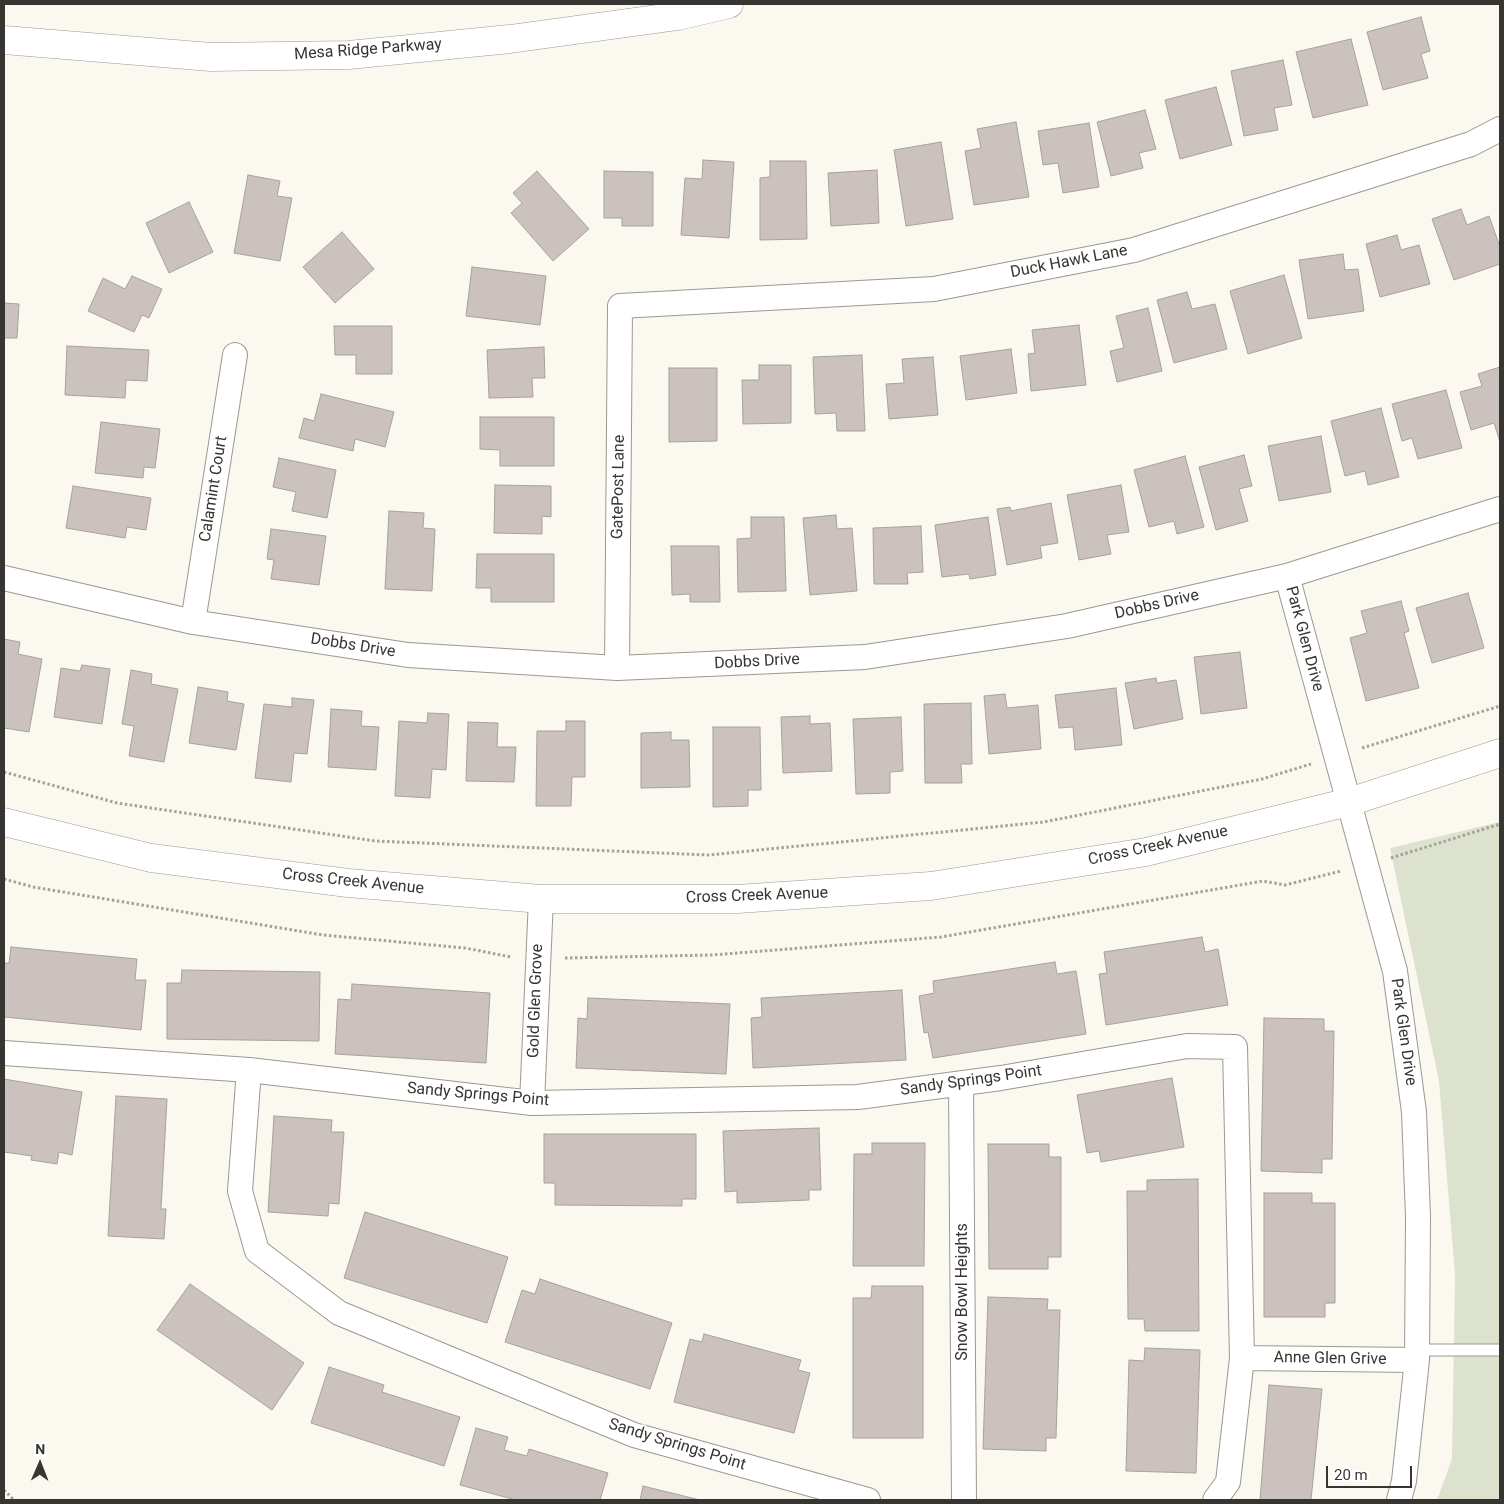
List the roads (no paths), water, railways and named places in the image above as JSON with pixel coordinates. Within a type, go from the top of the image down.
[{"type":"main road","name":"Mesa Ridge Parkway","points":[[4,40],[211,57],[349,55],[510,39],[678,16],[729,4]]},
{"type":"main road","name":"Cross Creek Avenue","points":[[4,822],[151,858],[348,883],[541,899],[737,899],[931,886],[1146,852],[1349,802],[1500,753]]},
{"type":"street","name":"Duck Hawk Lane","points":[[620,306],[934,289],[1134,250],[1471,144],[1500,129]]},
{"type":"street","name":"GatePost Lane","points":[[617,668],[620,306]]},
{"type":"street","name":"Calamint Court","points":[[193,622],[235,355]]},
{"type":"street","name":"Dobbs Drive","points":[[4,578],[193,622],[408,655],[617,668],[865,656],[1067,626],[1287,576],[1500,509]]},
{"type":"street","name":"Park Glen Drive","points":[[1287,576],[1395,971],[1414,1112],[1418,1217],[1418,1355],[1404,1481],[1399,1500]]},
{"type":"street","name":"Gold Glen Grove","points":[[532,1103],[541,899]]},
{"type":"street","name":"Sandy Springs Point","points":[[4,1053],[249,1070],[532,1103],[858,1097],[961,1084],[1187,1046],[1235,1047],[1242,1358],[1228,1482],[1215,1500]]},
{"type":"street","name":"Sandy Springs Point","points":[[249,1070],[240,1191],[257,1251],[340,1313],[634,1435],[868,1500]]},
{"type":"street","name":"Snow Bowl Heights","points":[[961,1084],[964,1500]]},
{"type":"street","name":"Anne Glen Grive","points":[[1242,1358],[1418,1355]]},
{"type":"lane","points":[[1418,1355],[1500,1350]]}]
